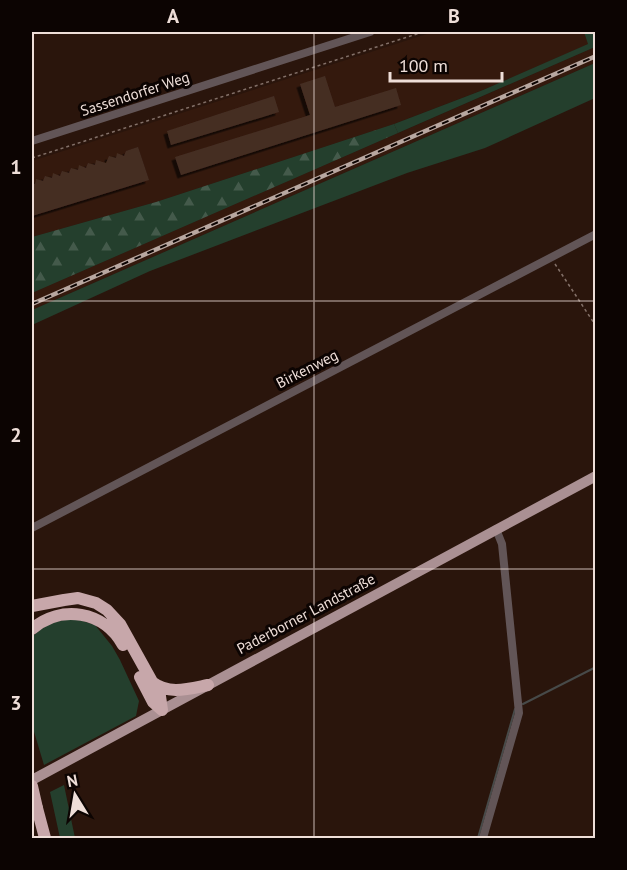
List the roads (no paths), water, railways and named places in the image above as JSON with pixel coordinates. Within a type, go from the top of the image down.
[{"type":"highway","points":[[32,606],[78,598],[96,603],[112,614],[120,624],[160,696],[162,710]]},
{"type":"highway","points":[[32,629],[48,619],[64,614],[85,615],[103,623],[119,638],[151,699],[162,710]]},
{"type":"highway","points":[[151,681],[159,687],[173,690],[186,690],[208,685]]},
{"type":"highway","points":[[32,786],[45,838]]},
{"type":"highway","points":[[37,838],[39,814]]},
{"type":"main road","name":"Paderborner Landstraße","points":[[32,780],[596,476]]},
{"type":"street","name":"Sassendorfer Weg","points":[[32,141],[370,32]]},
{"type":"street","name":"Birkenweg","points":[[32,528],[596,234]]},
{"type":"street","points":[[483,838],[519,713],[502,544],[496,529]]},
{"type":"waterway","points":[[523,704],[596,667]]},
{"type":"waterway","points":[[478,838],[515,709]]},
{"type":"railway","points":[[32,304],[596,56]]}]
